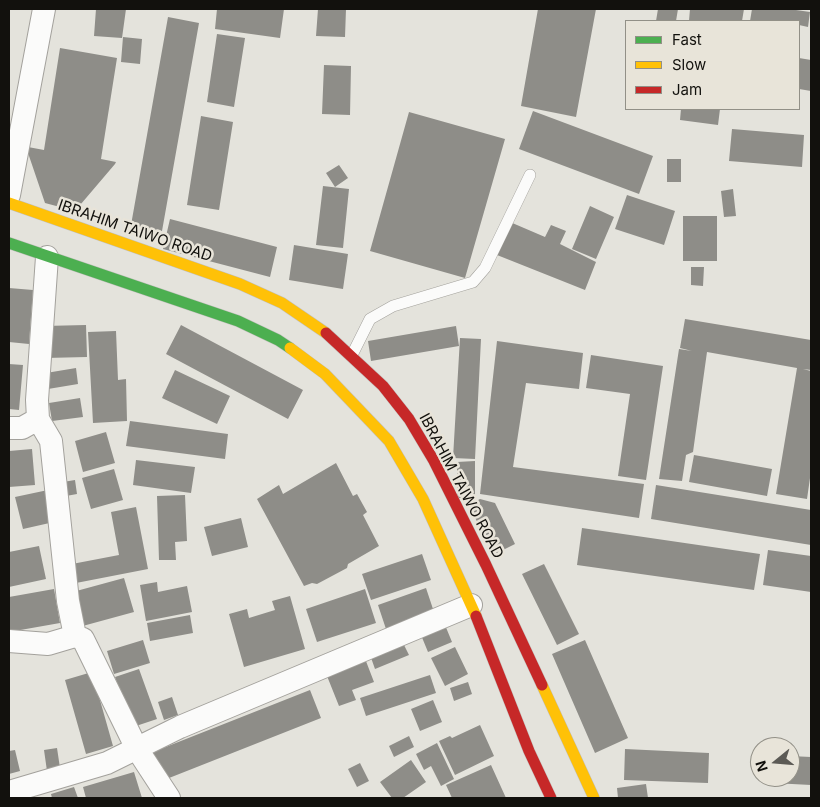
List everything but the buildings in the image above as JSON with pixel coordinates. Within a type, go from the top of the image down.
[{"type":"main road","name":"IBRAHIM TAIWO ROAD","points":[[9,203],[240,284],[282,303],[319,328],[352,355],[383,386],[409,419],[434,461],[486,565],[594,798]]},
{"type":"main road","points":[[9,243],[238,320],[278,340],[324,374],[360,408],[389,441],[423,499],[471,604],[529,751],[551,798]]},
{"type":"street","points":[[9,195],[44,9]]},
{"type":"street","points":[[47,256],[36,400],[38,419],[51,441],[68,601],[75,636]]},
{"type":"street","points":[[9,428],[22,428],[38,419]]},
{"type":"street","points":[[9,792],[107,763],[180,727],[471,604]]},
{"type":"street","points":[[9,641],[48,644],[75,636],[83,639],[137,749],[169,798]]},
{"type":"lane","points":[[352,355],[370,319],[393,306],[473,282],[485,268],[530,175]]},
{"type":"traffic: fast","points":[[9,243],[238,321],[278,340],[290,348]]},
{"type":"traffic: slow","points":[[9,203],[240,284],[282,303],[326,333]]},
{"type":"traffic: slow","points":[[290,348],[325,374],[389,441],[423,499],[476,616]]},
{"type":"traffic: slow","points":[[542,685],[594,798]]},
{"type":"traffic: jam","points":[[326,333],[383,386],[409,419],[434,461],[486,565],[542,685]]},
{"type":"traffic: jam","points":[[476,616],[529,751],[551,798]]}]
